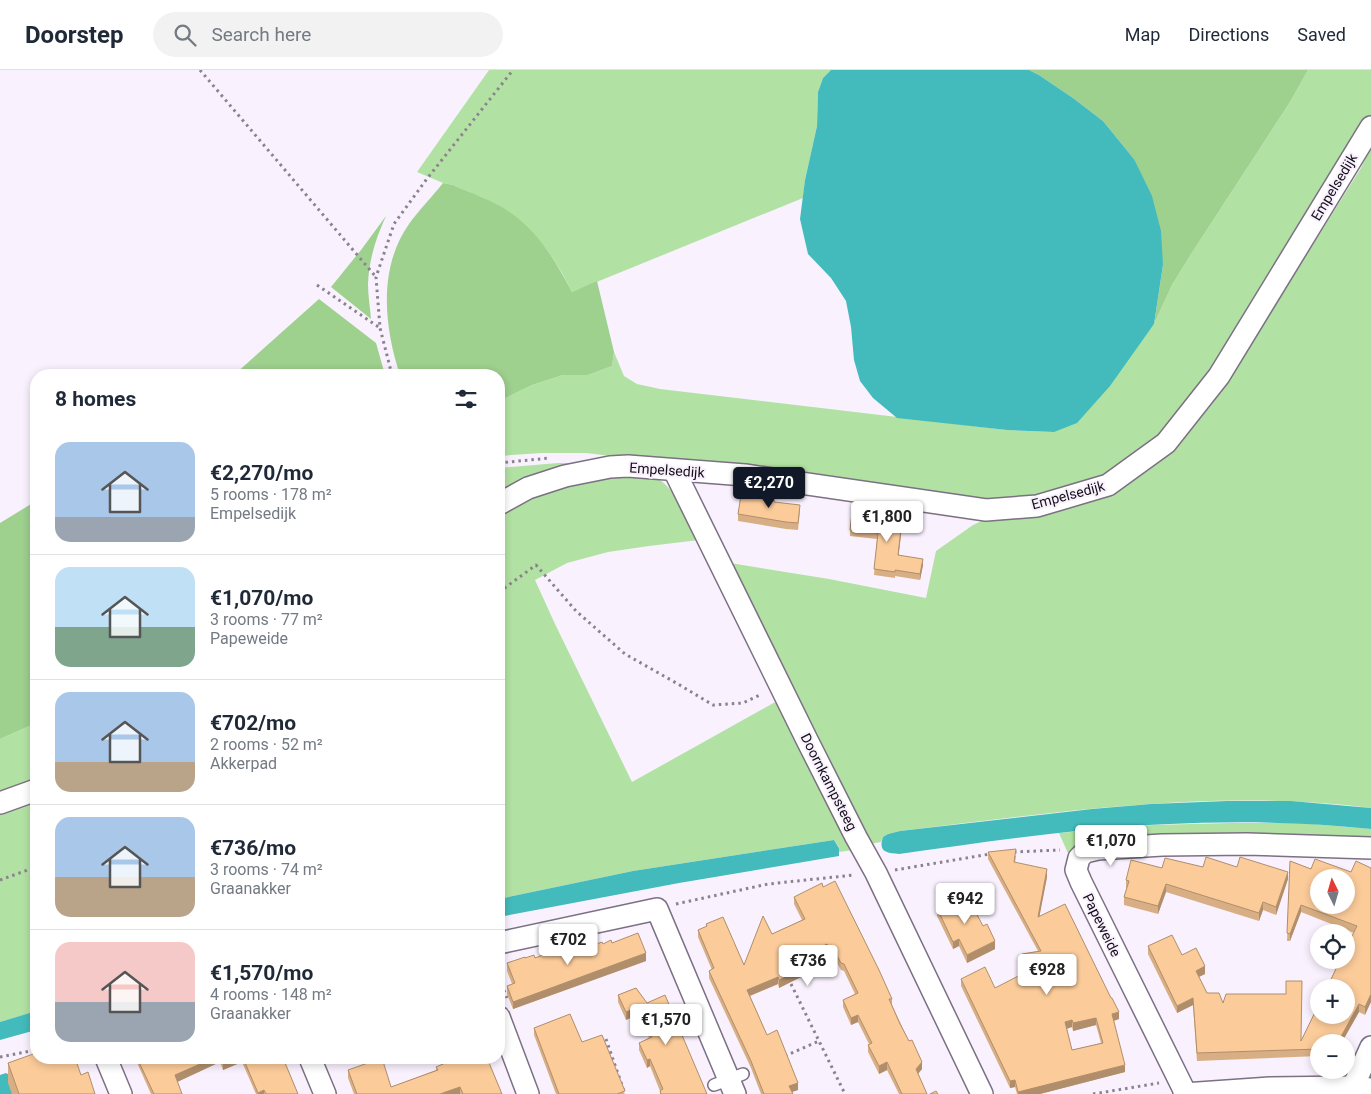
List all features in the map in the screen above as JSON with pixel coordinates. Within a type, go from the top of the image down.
[{"type":"street","name":"Empelsedijk","points":[[505,501],[528,488],[565,476],[610,467],[628,466],[745,475],[986,510],[1037,506],[1108,485],[1166,443],[1219,376],[1371,127]]},
{"type":"street","name":"Doornkampsteeg","points":[[674,470],[780,686],[876,873],[982,1094]]},
{"type":"street","points":[[0,803],[30,792]]},
{"type":"street","name":"Papeweide","points":[[1185,1094],[1081,882],[1076,870],[1079,858],[1085,852],[1162,845],[1247,844],[1371,848]]},
{"type":"street","points":[[505,942],[657,909],[730,1083]]},
{"type":"street","points":[[505,1033],[528,1094]]},
{"type":"street","points":[[1185,1094],[1270,1088],[1362,1088],[1371,1047]]},
{"type":"street","points":[[108,1064],[121,1094]]},
{"type":"street","points":[[312,1064],[325,1094]]},
{"type":"path","points":[[200,70],[376,277]]},
{"type":"path","points":[[390,369],[380,328],[376,277],[394,224],[426,180],[513,70]]},
{"type":"path","points":[[317,285],[380,328]]},
{"type":"path","points":[[505,588],[536,565],[576,611],[624,654],[713,706],[743,703],[780,686]]},
{"type":"path","points":[[1010,852],[1098,850]]},
{"type":"path","points":[[876,873],[991,854]]},
{"type":"path","points":[[0,880],[30,869]]},
{"type":"path","points":[[657,909],[768,884],[846,876]]},
{"type":"path","points":[[791,984],[845,1094]]},
{"type":"path","points":[[606,1039],[626,1094]]},
{"type":"path","points":[[777,1060],[819,1041]]},
{"type":"path","points":[[0,1057],[30,1051]]},
{"type":"green space","points":[[489,70],[831,70],[823,78],[818,92],[817,126],[803,198],[572,292],[545,248],[519,220],[488,200],[417,172]]},
{"type":"green space","points":[[1029,70],[1308,70],[1290,102],[1172,285],[1154,324],[1163,265],[1134,159],[1103,121],[1073,98]]},
{"type":"green space","points":[[1308,70],[1371,70],[1371,116],[1210,373],[1158,437],[1105,476],[1046,497],[991,501],[586,453],[505,456],[505,398],[532,385],[563,375],[588,375],[612,366],[614,352],[624,376],[637,384],[660,389],[1007,430],[1054,432],[1154,324],[1172,285],[1290,102]]},
{"type":"green space","points":[[1371,146],[1371,808],[1253,801],[1135,805],[900,831],[888,834],[883,837],[881,842],[864,845],[724,562],[829,579],[926,598],[936,551],[973,525],[997,514],[1059,508],[1190,429],[1209,408],[1227,381],[1361,168]]},
{"type":"green space","points":[[443,183],[453,185],[488,200],[519,219],[545,247],[572,292],[597,281],[614,352],[612,366],[588,375],[563,375],[532,385],[505,398],[505,369],[398,369],[390,337],[387,298],[388,278],[392,259],[399,241],[417,214]]},
{"type":"green space","points":[[386,216],[371,257],[368,288],[371,319],[331,287]]},
{"type":"green space","points":[[319,299],[376,343],[383,369],[241,369]]},
{"type":"green space","points":[[558,463],[585,463],[505,494],[505,467]]},
{"type":"green space","points":[[641,473],[663,482],[676,497],[699,540],[608,552],[567,563],[535,580],[632,782],[777,701],[853,850],[839,852],[839,847],[834,840],[633,871],[505,898],[505,514],[528,500],[557,488]]},
{"type":"green space","points":[[30,505],[30,726],[0,739],[0,523]]},
{"type":"green space","points":[[30,726],[30,787],[0,797],[0,739]]},
{"type":"green space","points":[[30,802],[30,1013],[0,1022],[0,812]]},
{"type":"green space","points":[[1301,823],[1371,829],[1371,843],[1071,860],[1059,833],[1153,825]]},
{"type":"water","points":[[831,70],[1029,70],[1073,98],[1103,121],[1134,159],[1152,196],[1161,231],[1163,265],[1154,324],[1110,386],[1077,423],[1054,432],[1007,430],[897,418],[873,398],[860,381],[854,360],[846,301],[831,278],[808,254],[800,219],[805,180],[817,126],[818,92],[823,78]]},
{"type":"water","points":[[1291,801],[1371,808],[1371,829],[1300,824],[1193,823],[1063,832],[899,854],[882,849],[883,837],[900,831],[1092,809],[1151,804]]},
{"type":"water","points":[[834,840],[839,848],[839,856],[679,883],[505,916],[505,898],[633,871]]},
{"type":"water","points":[[30,1013],[30,1032],[0,1040],[0,1022]]},
{"type":"water","points":[[6,1073],[16,1079],[21,1094],[0,1094],[0,1075]]},
{"type":"building","points":[[741,495],[800,505],[798,523],[738,514]]},
{"type":"building","points":[[852,513],[902,520],[898,555],[923,559],[920,574],[874,569],[878,533],[850,530]]},
{"type":"building","points":[[1016,849],[1014,862],[1047,869],[1038,917],[1065,904],[1119,1012],[1112,1014],[1125,1065],[1018,1092],[1015,1080],[1010,1081],[961,979],[985,967],[995,988],[1030,970],[1022,954],[1041,951],[988,852]],"holes":[[[1096,1018],[1103,1043],[1072,1050],[1065,1022],[1072,1020],[1073,1023]]]},
{"type":"building","points":[[1206,857],[1237,867],[1240,857],[1288,872],[1276,907],[1263,902],[1259,913],[1166,884],[1158,906],[1124,897],[1129,881],[1126,880],[1131,860],[1162,868],[1165,858],[1203,867]]},
{"type":"building","points":[[1315,859],[1343,869],[1311,869]]},
{"type":"building","points":[[1290,861],[1311,869],[1310,908],[1301,905],[1290,934],[1287,933]]},
{"type":"building","points":[[1356,861],[1371,868],[1371,994],[1365,1007],[1359,1004],[1355,1011],[1355,979],[1331,979],[1336,969],[1355,969],[1355,930],[1357,926],[1325,914],[1355,914],[1355,869],[1352,869]]},
{"type":"building","points":[[835,881],[879,970],[892,999],[889,999],[900,1024],[909,1041],[912,1040],[922,1062],[916,1069],[927,1094],[902,1094],[887,1062],[879,1066],[868,1045],[872,1043],[858,1015],[851,1018],[843,1000],[858,993],[844,964],[841,963],[836,954],[833,956],[827,944],[798,959],[803,969],[779,980],[778,977],[747,990],[767,1035],[777,1030],[798,1083],[789,1086],[793,1094],[764,1094],[751,1061],[709,971],[714,968],[698,930],[707,926],[706,924],[723,917],[744,965],[763,916],[772,934],[805,919],[794,897],[822,883],[823,887]]},
{"type":"building","points":[[964,895],[970,908],[973,907],[983,926],[987,924],[995,941],[967,955],[959,939],[953,942],[937,908]]},
{"type":"building","points":[[638,933],[646,953],[513,1002],[507,986],[515,983],[507,963],[534,955],[535,958],[561,948],[564,956],[602,942],[603,944],[611,940],[612,943]]},
{"type":"building","points":[[1172,935],[1182,955],[1196,948],[1205,966],[1196,971],[1207,993],[1219,993],[1223,1003],[1226,994],[1286,994],[1286,981],[1302,981],[1301,1041],[1310,1022],[1348,1024],[1342,1034],[1310,1034],[1310,1049],[1197,1053],[1193,998],[1177,1006],[1148,946]]},
{"type":"building","points":[[636,988],[647,1003],[665,995],[707,1094],[661,1094],[660,1091],[663,1089],[650,1059],[647,1060],[639,1043],[652,1037],[639,1007],[626,1012],[618,995]]},
{"type":"building","points":[[570,1014],[582,1042],[602,1035],[625,1091],[617,1094],[559,1094],[534,1028]]},
{"type":"building","points":[[30,1055],[30,1064],[77,1064],[81,1075],[88,1072],[95,1094],[19,1094],[8,1063]]},
{"type":"building","points":[[140,1064],[200,1064],[175,1075],[182,1094],[154,1094]]},
{"type":"building","points":[[246,1064],[286,1064],[298,1094],[266,1094],[264,1090],[258,1093]]},
{"type":"building","points":[[365,1064],[384,1064],[391,1087],[438,1070],[436,1067],[443,1064],[490,1064],[502,1094],[463,1094],[460,1087],[440,1094],[357,1094],[348,1070]]}]
